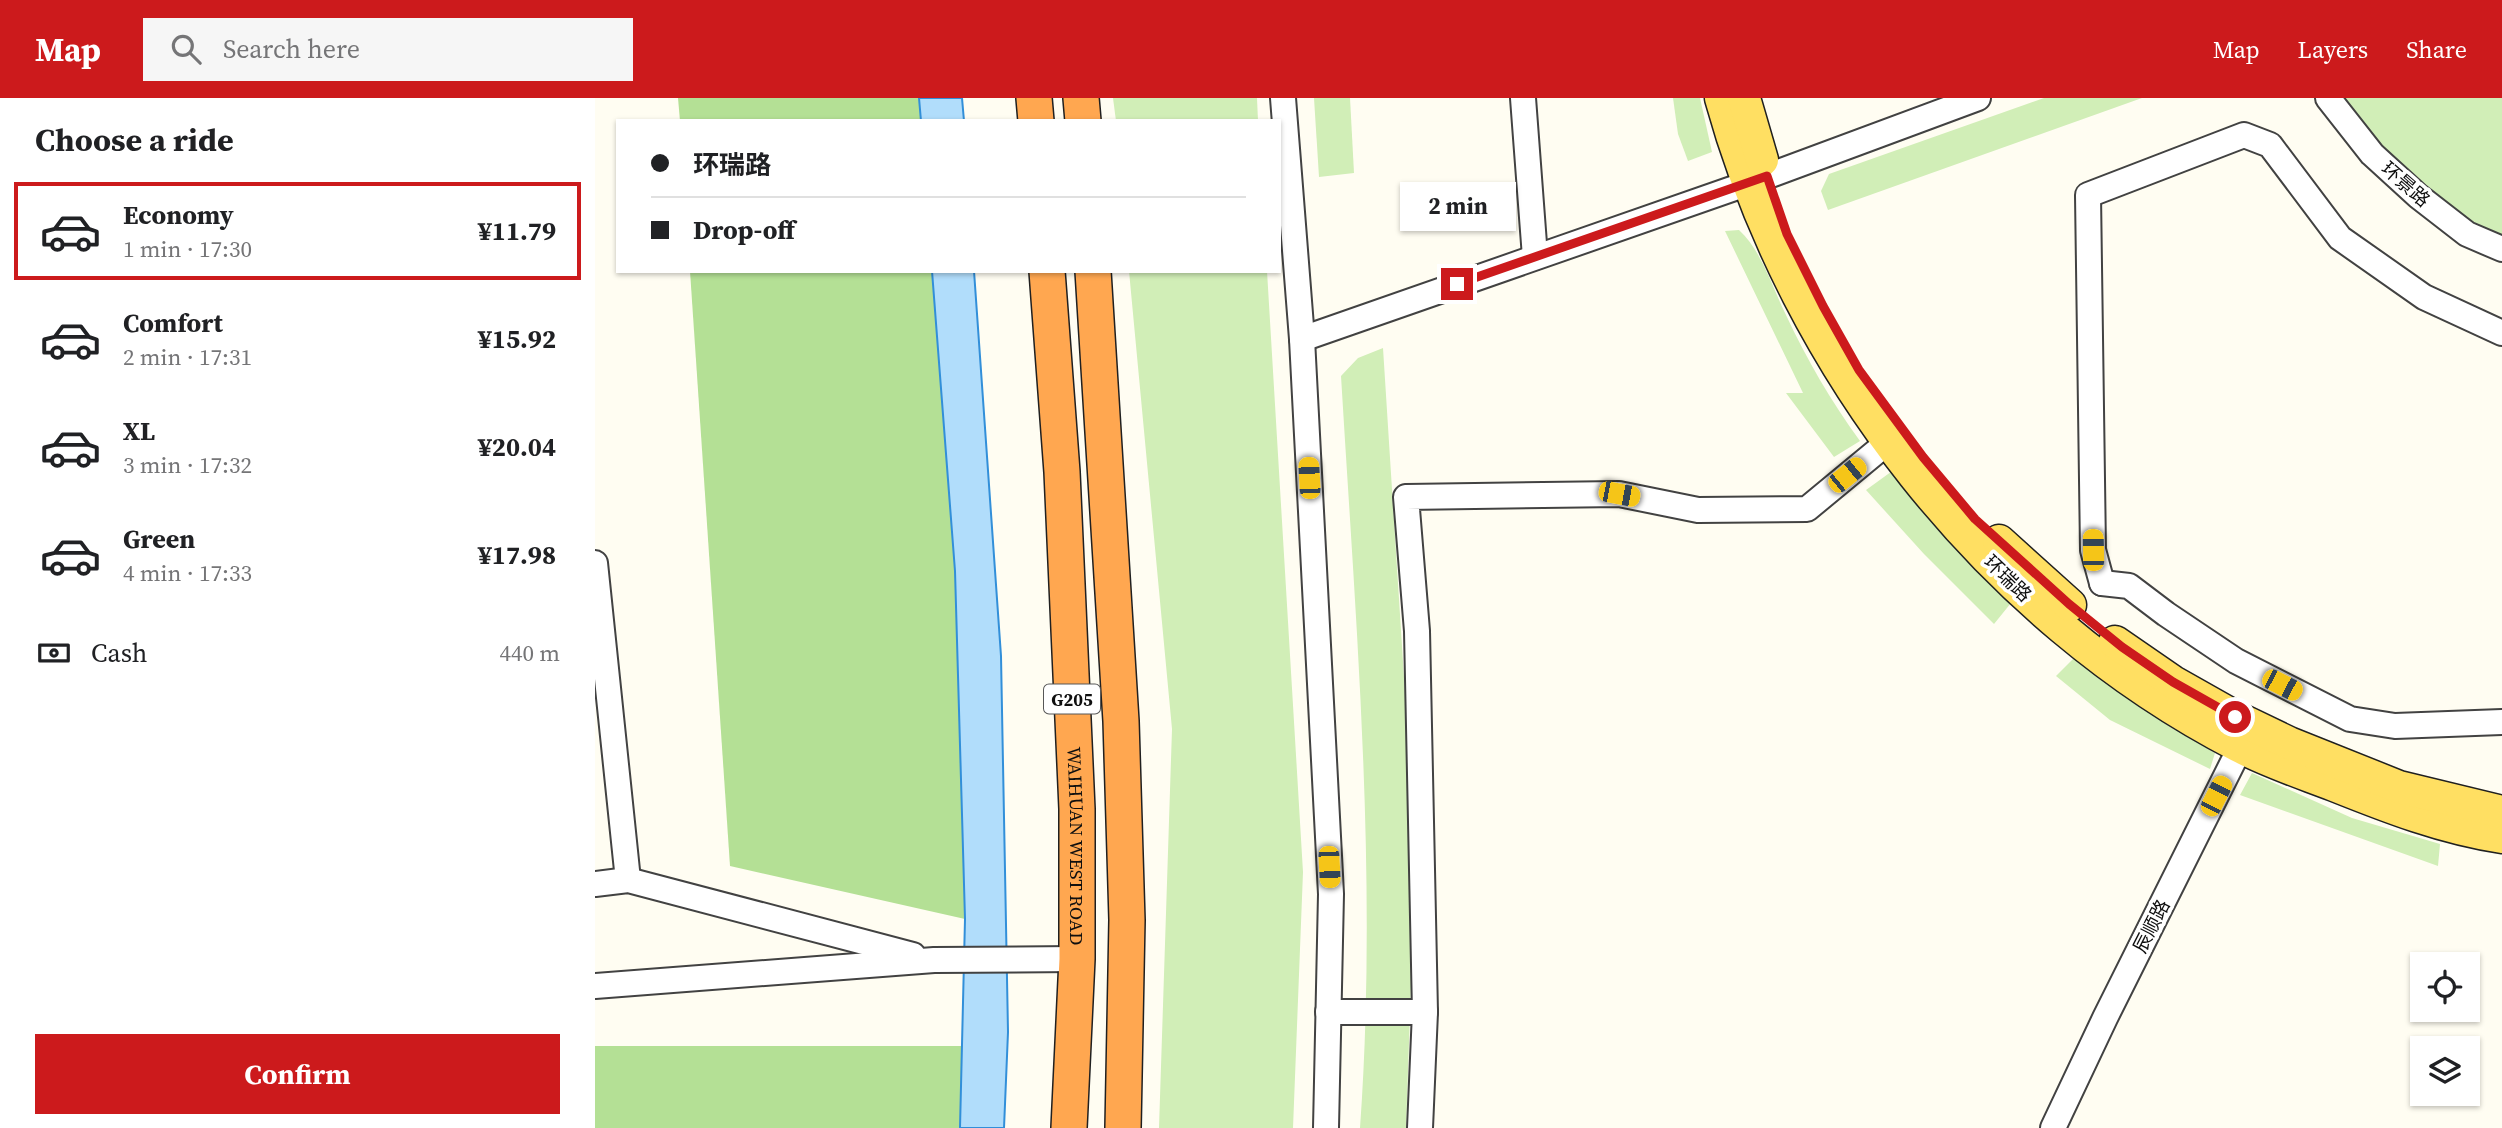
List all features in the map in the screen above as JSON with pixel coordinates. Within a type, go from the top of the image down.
[{"type":"highway","points":[[1034,98],[1036,119]]},
{"type":"highway","points":[[1081,98],[1083,119]]},
{"type":"highway","name":"WAIHUAN WEST ROAD","points":[[1047,273],[1062,472],[1075,755],[1077,959],[1069,1128]]},
{"type":"highway","name":"G205","points":[[1093,273],[1121,721],[1127,920],[1123,1128]]},
{"type":"main road","name":"环瑞路","points":[[1721,98],[1758,180],[1859,370],[1923,457],[1975,519],[2071,620],[2154,697],[2246,736],[2407,814],[2465,831],[2502,837]]},
{"type":"main road","name":"环瑞路","points":[[1744,98],[1754,137],[1758,180],[1776,251],[1811,320],[1846,380],[1888,442],[1979,550],[2018,589],[2071,620]]},
{"type":"main road","name":"环瑞路","points":[[2246,736],[2289,743],[2399,787],[2502,812]]},
{"type":"street","points":[[1283,98],[1302,339],[1331,894],[1326,1128]]},
{"type":"street","points":[[1523,98],[1535,257]]},
{"type":"street","points":[[1302,339],[1758,180],[1978,98]]},
{"type":"street","name":"环景路","points":[[2328,98],[2372,154],[2418,196],[2467,234],[2502,249]]},
{"type":"street","points":[[2102,583],[2093,550],[2088,195],[2244,135],[2270,145],[2340,238],[2424,297],[2502,333]]},
{"type":"street","points":[[1420,1128],[1425,1012],[1417,631],[1406,497],[1619,494],[1698,510],[1807,509],[1888,442]]},
{"type":"street","points":[[595,563],[628,880]]},
{"type":"street","points":[[2071,620],[2102,583]]},
{"type":"street","points":[[2102,583],[2129,586],[2236,661],[2350,719],[2395,726],[2502,722]]},
{"type":"street","name":"辰顺路","points":[[2053,1128],[2246,736]]},
{"type":"street","points":[[595,884],[628,880],[934,960]]},
{"type":"street","points":[[595,986],[934,960],[1077,959]]},
{"type":"street","points":[[1328,1012],[1425,1012]]},
{"type":"green space","points":[[678,98],[919,98],[921,119],[680,119]]},
{"type":"green space","points":[[1113,98],[1257,98],[1258,119],[1116,119]]},
{"type":"green space","points":[[1314,98],[1350,98],[1354,173],[1319,177]]},
{"type":"green space","points":[[1673,98],[1700,98],[1712,152],[1688,161],[1678,134]]},
{"type":"green space","points":[[2044,98],[2142,98],[1828,210],[1821,191],[1829,174]]},
{"type":"green space","points":[[2328,98],[2502,98],[2502,249],[2467,234]]},
{"type":"green space","points":[[1739,230],[1760,259],[1820,380],[1860,441],[1834,457],[1786,393],[1803,393],[1725,231]]},
{"type":"green space","points":[[690,273],[932,273],[955,571],[965,919],[730,866]]},
{"type":"green space","points":[[1129,273],[1267,273],[1303,872],[1293,1128],[1159,1128],[1172,729]]},
{"type":"green space","points":[[1383,348],[1409,756],[1411,986],[1406,1128],[1360,1128],[1367,940],[1366,846],[1341,376],[1358,358]]},
{"type":"green space","points":[[1895,469],[2011,603],[1994,624],[1924,554],[1866,490]]},
{"type":"green space","points":[[2075,657],[2125,696],[2215,753],[2210,769],[2110,720],[2056,676]]},
{"type":"green space","points":[[2252,773],[2352,818],[2440,844],[2438,866],[2240,795]]},
{"type":"green space","points":[[595,1046],[962,1046],[960,1128],[595,1128]]},
{"type":"water","points":[[919,98],[962,98],[964,119],[921,119]]},
{"type":"water","points":[[932,273],[974,273],[1001,656],[1008,1032],[1004,1128],[960,1128],[965,919],[955,571]]},
{"type":"route","points":[[1457,284],[1767,176],[1787,234],[1859,370],[1923,457],[1975,519],[2069,604],[2122,647],[2173,682],[2235,717]]}]
